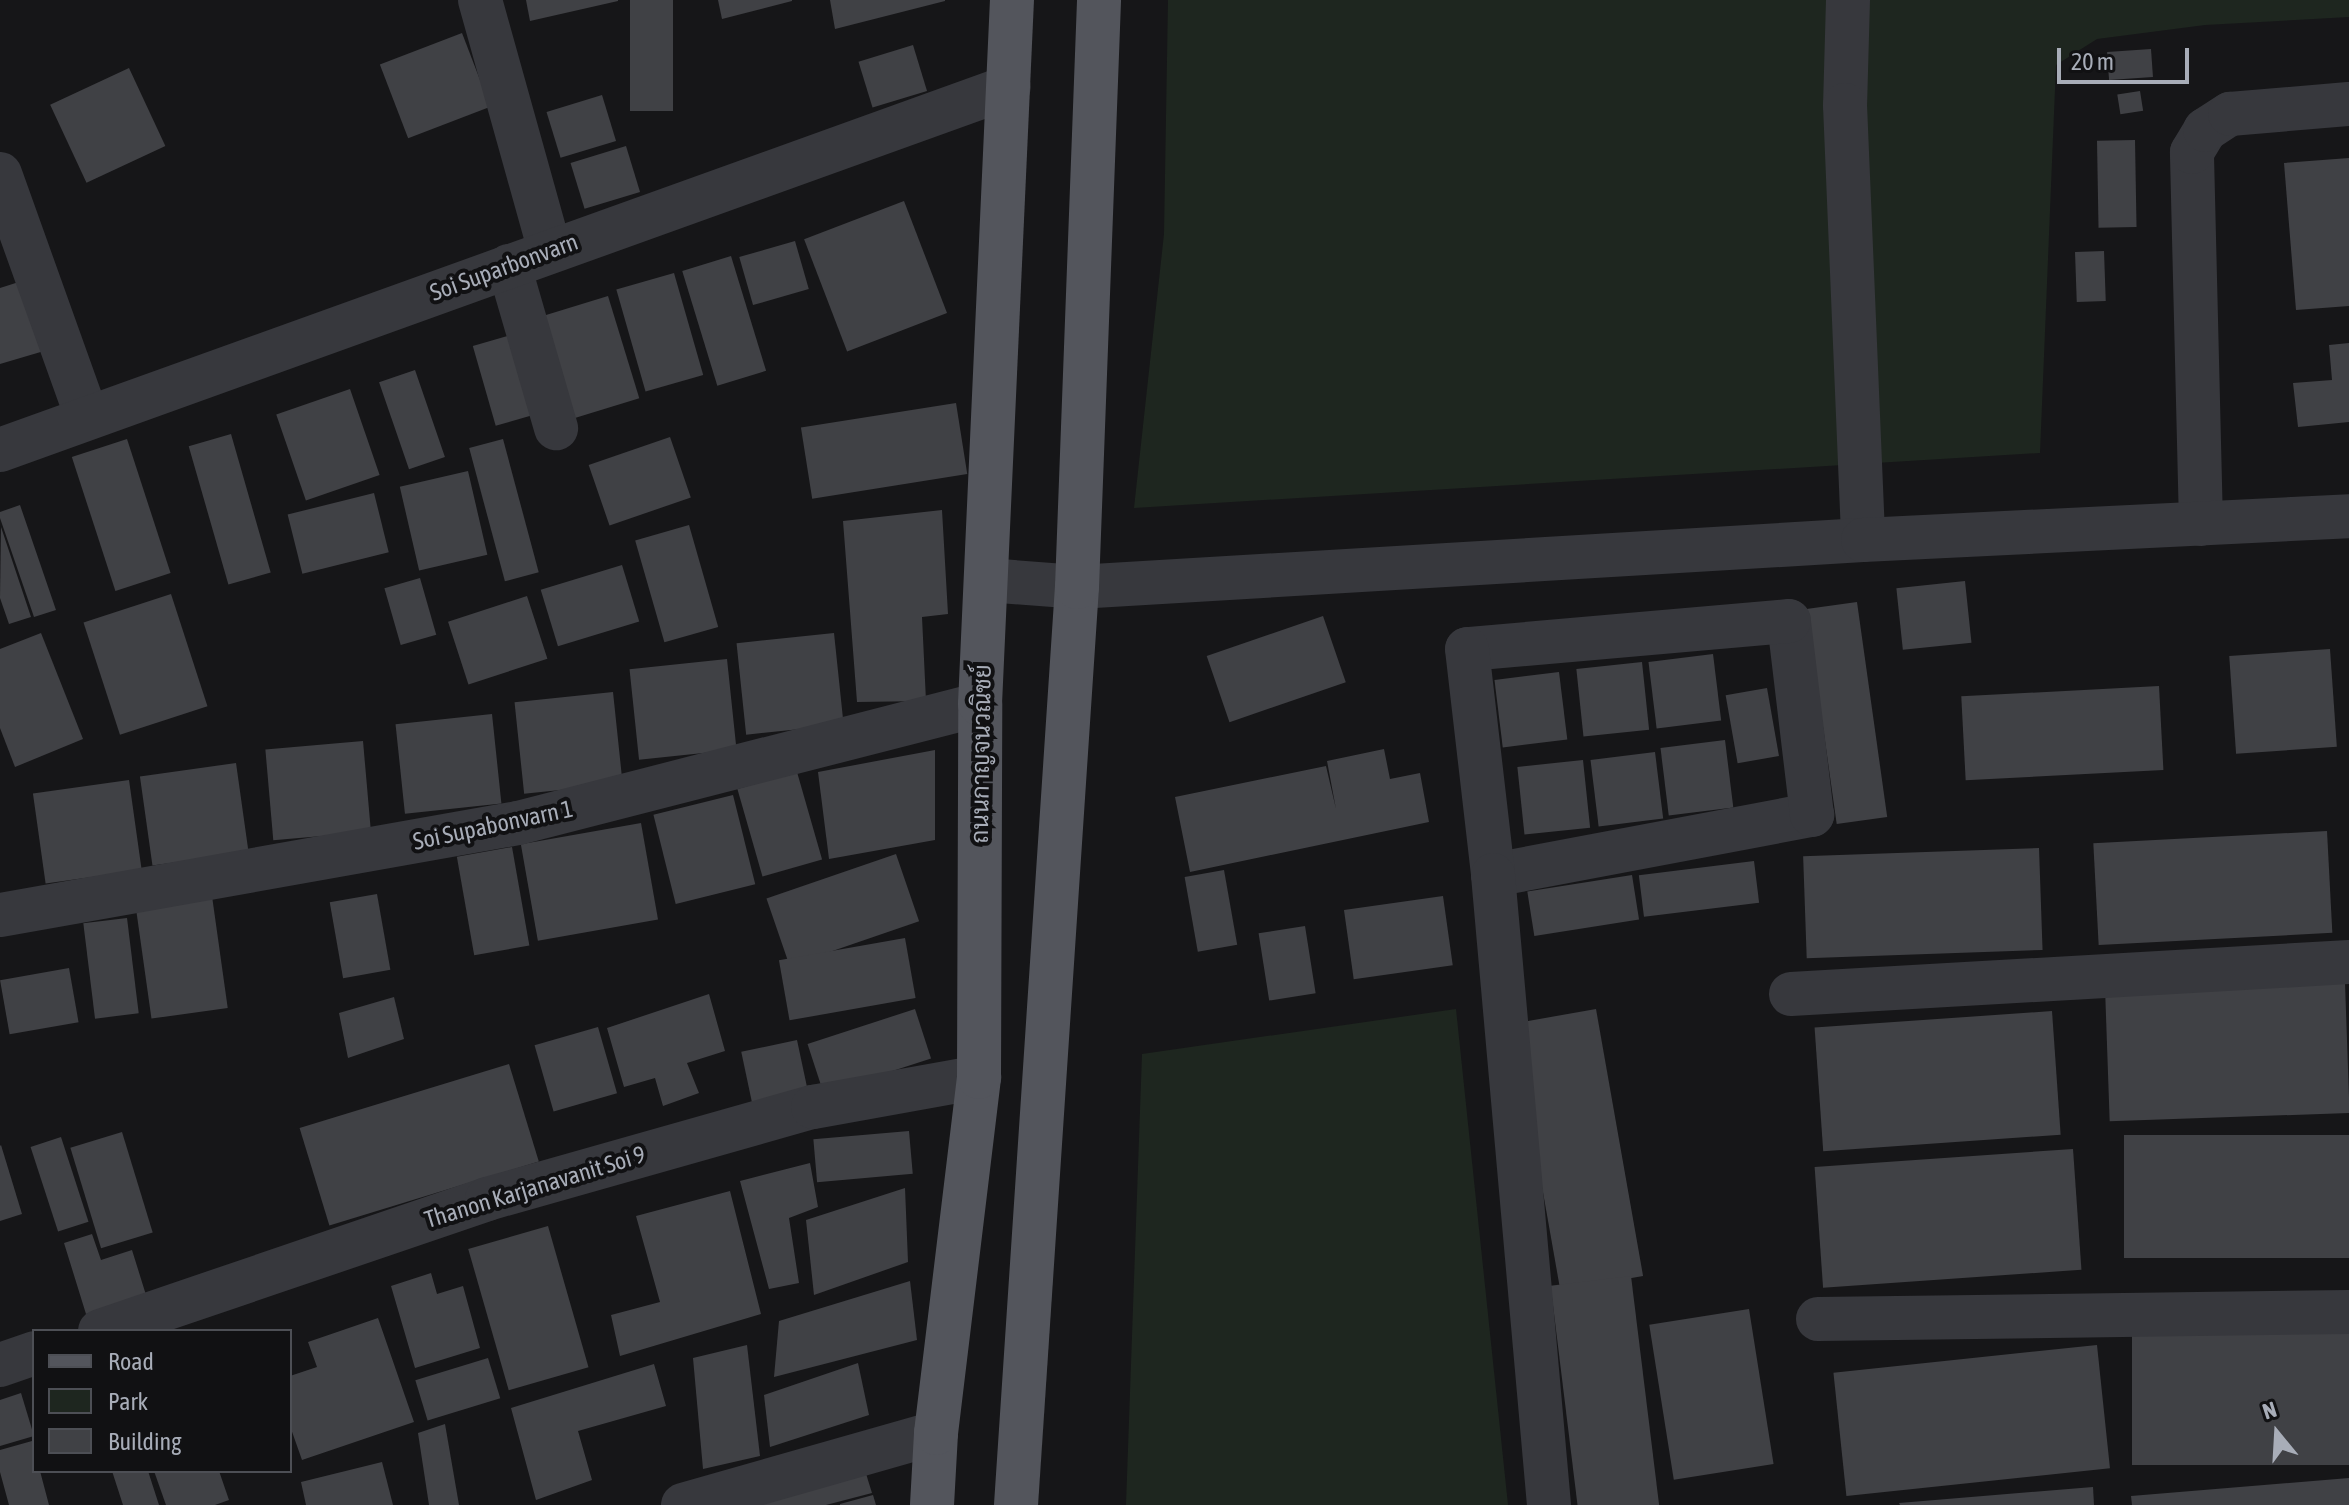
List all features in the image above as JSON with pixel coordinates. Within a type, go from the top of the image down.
[{"type":"main road","name":"ถนนกาญจนวณิชย์","points":[[932,1505],[936,1433],[979,1077],[980,704],[1012,0]]},
{"type":"main road","points":[[1016,1505],[1077,587],[1099,0]]},
{"type":"street","points":[[480,0],[550,250]]},
{"type":"street","points":[[1848,0],[1845,105],[1863,540]]},
{"type":"street","name":"Soi Suparbonvarn","points":[[0,450],[1009,87]]},
{"type":"street","points":[[2201,524],[2192,152],[2205,130],[2230,114],[2349,104]]},
{"type":"street","points":[[0,174],[87,417]]},
{"type":"street","points":[[509,266],[556,428]]},
{"type":"street","points":[[987,580],[1077,587],[1863,540],[2349,516]]},
{"type":"street","points":[[1493,875],[1812,815],[1789,621],[1467,649],[1493,875],[1549,1505]]},
{"type":"street","name":"Soi Supabonvarn 1","points":[[0,915],[518,823],[980,704]]},
{"type":"street","points":[[1791,994],[2349,962]]},
{"type":"street","name":"Thanon Karjanavanit Soi 9","points":[[106,1329],[487,1199],[813,1107],[979,1077]]},
{"type":"street","points":[[1818,1319],[2349,1312]]},
{"type":"street","points":[[0,1365],[32,1354]]},
{"type":"street","points":[[683,1505],[936,1433]]},
{"type":"green space","points":[[1168,0],[2349,0],[2349,17],[2205,25],[2097,39],[2056,65],[2040,453],[1134,508],[1164,234]]},
{"type":"green space","points":[[1456,1009],[1508,1505],[1126,1505],[1142,1054]]},
{"type":"building","points":[[526,0],[618,0],[618,1],[530,21]]},
{"type":"building","points":[[630,0],[673,0],[673,111],[630,111]]},
{"type":"building","points":[[718,0],[792,0],[792,1],[722,19]]},
{"type":"building","points":[[830,0],[945,0],[945,1],[835,29]]},
{"type":"building","points":[[462,33],[490,107],[408,138],[380,65]]},
{"type":"building","points":[[913,45],[927,91],[873,108],[858,62]]},
{"type":"building","points":[[2151,49],[2153,77],[2109,80],[2107,52]]},
{"type":"building","points":[[129,68],[165,146],[86,183],[50,105]]},
{"type":"building","points":[[2140,91],[2143,111],[2120,114],[2117,95]]},
{"type":"building","points":[[602,95],[616,141],[561,158],[547,112]]},
{"type":"building","points":[[2135,140],[2137,227],[2099,228],[2097,141]]},
{"type":"building","points":[[626,146],[640,192],[585,209],[571,163]]},
{"type":"building","points":[[2349,158],[2349,306],[2296,310],[2284,163]]},
{"type":"building","points":[[904,201],[947,313],[847,351],[804,239]]},
{"type":"building","points":[[795,241],[809,289],[753,305],[739,257]]},
{"type":"building","points":[[2104,251],[2106,301],[2077,302],[2075,252]]},
{"type":"building","points":[[731,256],[766,371],[717,386],[682,271]]},
{"type":"building","points":[[674,273],[703,375],[646,391],[616,290]]},
{"type":"building","points":[[22,281],[44,351],[0,364],[0,288]]},
{"type":"building","points":[[608,296],[639,398],[573,418],[542,316]]},
{"type":"building","points":[[518,333],[541,413],[496,426],[473,346]]},
{"type":"building","points":[[2349,343],[2349,422],[2298,427],[2293,383],[2332,380],[2329,345]]},
{"type":"building","points":[[415,370],[445,457],[409,469],[379,382]]},
{"type":"building","points":[[350,389],[380,475],[306,500],[276,414]]},
{"type":"building","points":[[956,403],[967,474],[812,499],[801,428]]},
{"type":"building","points":[[231,434],[271,572],[228,585],[189,446]]},
{"type":"building","points":[[670,437],[691,498],[610,526],[589,465]]},
{"type":"building","points":[[127,439],[171,573],[115,591],[72,457]]},
{"type":"building","points":[[503,439],[539,572],[505,581],[469,448]]},
{"type":"building","points":[[468,471],[487,555],[419,571],[400,487]]},
{"type":"building","points":[[374,493],[389,552],[302,574],[288,515]]},
{"type":"building","points":[[20,505],[56,610],[34,617],[0,518],[0,512]]},
{"type":"building","points":[[942,510],[948,614],[922,617],[926,701],[857,702],[843,521]]},
{"type":"building","points":[[689,525],[718,627],[664,642],[635,540]]},
{"type":"building","points":[[1,527],[31,617],[9,624],[0,598]]},
{"type":"building","points":[[622,565],[639,621],[558,646],[541,590]]},
{"type":"building","points":[[420,578],[436,635],[401,645],[384,588]]},
{"type":"building","points":[[1965,581],[1971,643],[1903,650],[1896,588]]},
{"type":"building","points":[[171,594],[207,706],[120,735],[84,622]]},
{"type":"building","points":[[527,596],[547,659],[468,684],[448,622]]},
{"type":"building","points":[[1857,602],[1887,817],[1837,824],[1806,609]]},
{"type":"building","points":[[1323,616],[1346,682],[1229,722],[1207,656]]},
{"type":"building","points":[[41,633],[83,739],[15,767],[0,728],[0,649]]},
{"type":"building","points":[[834,633],[844,724],[746,735],[737,643]]},
{"type":"building","points":[[2330,649],[2337,747],[2236,754],[2229,656]]},
{"type":"building","points":[[1713,654],[1721,721],[1657,728],[1648,662]]},
{"type":"building","points":[[727,659],[737,750],[639,760],[630,669]]},
{"type":"building","points":[[1642,662],[1649,730],[1583,737],[1576,669]]},
{"type":"building","points":[[1559,672],[1567,739],[1503,747],[1494,680]]},
{"type":"building","points":[[2159,686],[2163,770],[1966,780],[1961,696]]},
{"type":"building","points":[[1767,688],[1779,756],[1738,763],[1726,695]]},
{"type":"building","points":[[613,692],[623,783],[524,794],[515,702]]},
{"type":"building","points":[[492,714],[501,804],[405,814],[396,724]]},
{"type":"building","points":[[1725,740],[1733,807],[1669,815],[1660,748]]},
{"type":"building","points":[[363,741],[371,832],[273,840],[265,750]]},
{"type":"building","points":[[1384,749],[1390,779],[1420,773],[1429,822],[1190,872],[1175,797],[1326,766],[1336,809],[1327,761]]},
{"type":"building","points":[[935,750],[935,840],[829,859],[818,772]]},
{"type":"building","points":[[1655,752],[1663,819],[1599,826],[1590,760]]},
{"type":"building","points":[[1583,760],[1590,828],[1524,835],[1517,767]]},
{"type":"building","points":[[236,763],[249,852],[152,866],[140,776]]},
{"type":"building","points":[[797,772],[822,859],[762,877],[737,789]]},
{"type":"building","points":[[129,780],[142,870],[46,884],[33,793]]},
{"type":"building","points":[[733,795],[755,884],[676,904],[653,815]]},
{"type":"building","points":[[641,823],[658,920],[538,941],[521,844]]},
{"type":"building","points":[[2327,831],[2332,933],[2099,945],[2093,843]]},
{"type":"building","points":[[512,847],[529,945],[474,955],[457,857]]},
{"type":"building","points":[[2039,848],[2043,950],[1807,958],[1803,856]]},
{"type":"building","points":[[896,854],[919,921],[790,966],[766,899]]},
{"type":"building","points":[[1754,861],[1759,903],[1644,917],[1639,875]]},
{"type":"building","points":[[1224,870],[1237,945],[1198,952],[1185,877]]},
{"type":"building","points":[[1632,875],[1639,919],[1534,936],[1527,892]]},
{"type":"building","points":[[377,894],[390,970],[343,978],[330,902]]},
{"type":"building","points":[[212,896],[228,1008],[151,1019],[136,907]]},
{"type":"building","points":[[1443,896],[1453,965],[1354,979],[1344,910]]},
{"type":"building","points":[[127,918],[139,1013],[95,1019],[83,923]]},
{"type":"building","points":[[1305,926],[1316,993],[1269,1001],[1259,933]]},
{"type":"building","points":[[905,938],[916,998],[790,1020],[779,960]]},
{"type":"building","points":[[69,968],[79,1022],[10,1034],[0,980]]},
{"type":"building","points":[[2345,983],[2349,1113],[2110,1121],[2105,991]]},
{"type":"building","points":[[709,994],[725,1051],[687,1063],[699,1093],[663,1106],[655,1078],[624,1087],[607,1028]]},
{"type":"building","points":[[394,997],[404,1039],[348,1058],[339,1013]]},
{"type":"building","points":[[915,1009],[931,1058],[824,1093],[808,1044]]},
{"type":"building","points":[[1596,1009],[1643,1276],[1560,1290],[1513,1024]]},
{"type":"building","points":[[2052,1011],[2061,1135],[1823,1151],[1815,1028]]},
{"type":"building","points":[[598,1027],[617,1093],[554,1112],[535,1045]]},
{"type":"building","points":[[797,1040],[808,1093],[752,1105],[741,1052]]},
{"type":"building","points":[[509,1064],[539,1162],[329,1226],[300,1128]]},
{"type":"building","points":[[909,1131],[913,1174],[817,1182],[813,1139]]},
{"type":"building","points":[[122,1132],[153,1232],[101,1248],[70,1148]]},
{"type":"building","points":[[2124,1135],[2349,1135],[2349,1258],[2124,1258]]},
{"type":"building","points":[[61,1137],[89,1222],[58,1232],[31,1147]]},
{"type":"building","points":[[0,1146],[22,1214],[0,1221]]},
{"type":"building","points":[[2073,1149],[2081,1270],[1823,1288],[1815,1167]]},
{"type":"building","points":[[810,1163],[818,1207],[789,1218],[799,1283],[769,1289],[740,1181]]},
{"type":"building","points":[[905,1188],[908,1262],[814,1295],[806,1220]]},
{"type":"building","points":[[730,1191],[761,1314],[620,1356],[611,1315],[660,1302],[636,1216]]},
{"type":"building","points":[[548,1226],[589,1367],[509,1390],[468,1249]]},
{"type":"building","points":[[92,1234],[101,1260],[132,1250],[146,1295],[86,1314],[64,1243]]},
{"type":"building","points":[[431,1273],[437,1294],[463,1286],[480,1348],[415,1368],[391,1286]]},
{"type":"building","points":[[1631,1276],[1659,1505],[1578,1505],[1551,1286]]},
{"type":"building","points":[[910,1281],[917,1340],[774,1377],[779,1321]]},
{"type":"building","points":[[1749,1309],[1774,1464],[1674,1480],[1649,1325]]},
{"type":"building","points":[[378,1318],[414,1422],[302,1460],[292,1432],[292,1375],[317,1367],[308,1342]]},
{"type":"building","points":[[2132,1331],[2349,1331],[2349,1465],[2132,1465]]},
{"type":"building","points":[[747,1345],[760,1456],[703,1469],[693,1358]]},
{"type":"building","points":[[2097,1345],[2110,1468],[1846,1496],[1833,1373]]},
{"type":"building","points":[[488,1358],[500,1398],[428,1420],[415,1380]]},
{"type":"building","points":[[858,1363],[869,1415],[770,1447],[764,1395]]},
{"type":"building","points":[[654,1364],[666,1406],[578,1431],[592,1480],[536,1500],[511,1408]]},
{"type":"building","points":[[21,1393],[32,1437],[0,1446],[0,1400]]},
{"type":"building","points":[[445,1424],[459,1505],[429,1505],[418,1433]]},
{"type":"building","points":[[32,1441],[32,1473],[41,1473],[49,1505],[9,1505],[0,1472],[0,1450]]},
{"type":"building","points":[[382,1462],[393,1505],[306,1505],[301,1482]]},
{"type":"building","points":[[863,1464],[872,1493],[826,1505],[748,1505]]},
{"type":"building","points":[[113,1473],[149,1473],[159,1505],[123,1505]]},
{"type":"building","points":[[155,1473],[220,1473],[229,1500],[215,1505],[166,1505]]},
{"type":"building","points":[[2349,1478],[2349,1505],[2132,1505],[2131,1496]]},
{"type":"building","points":[[2093,1487],[2094,1505],[1899,1503]]},
{"type":"building","points":[[873,1495],[876,1505],[840,1505],[840,1504]]}]
